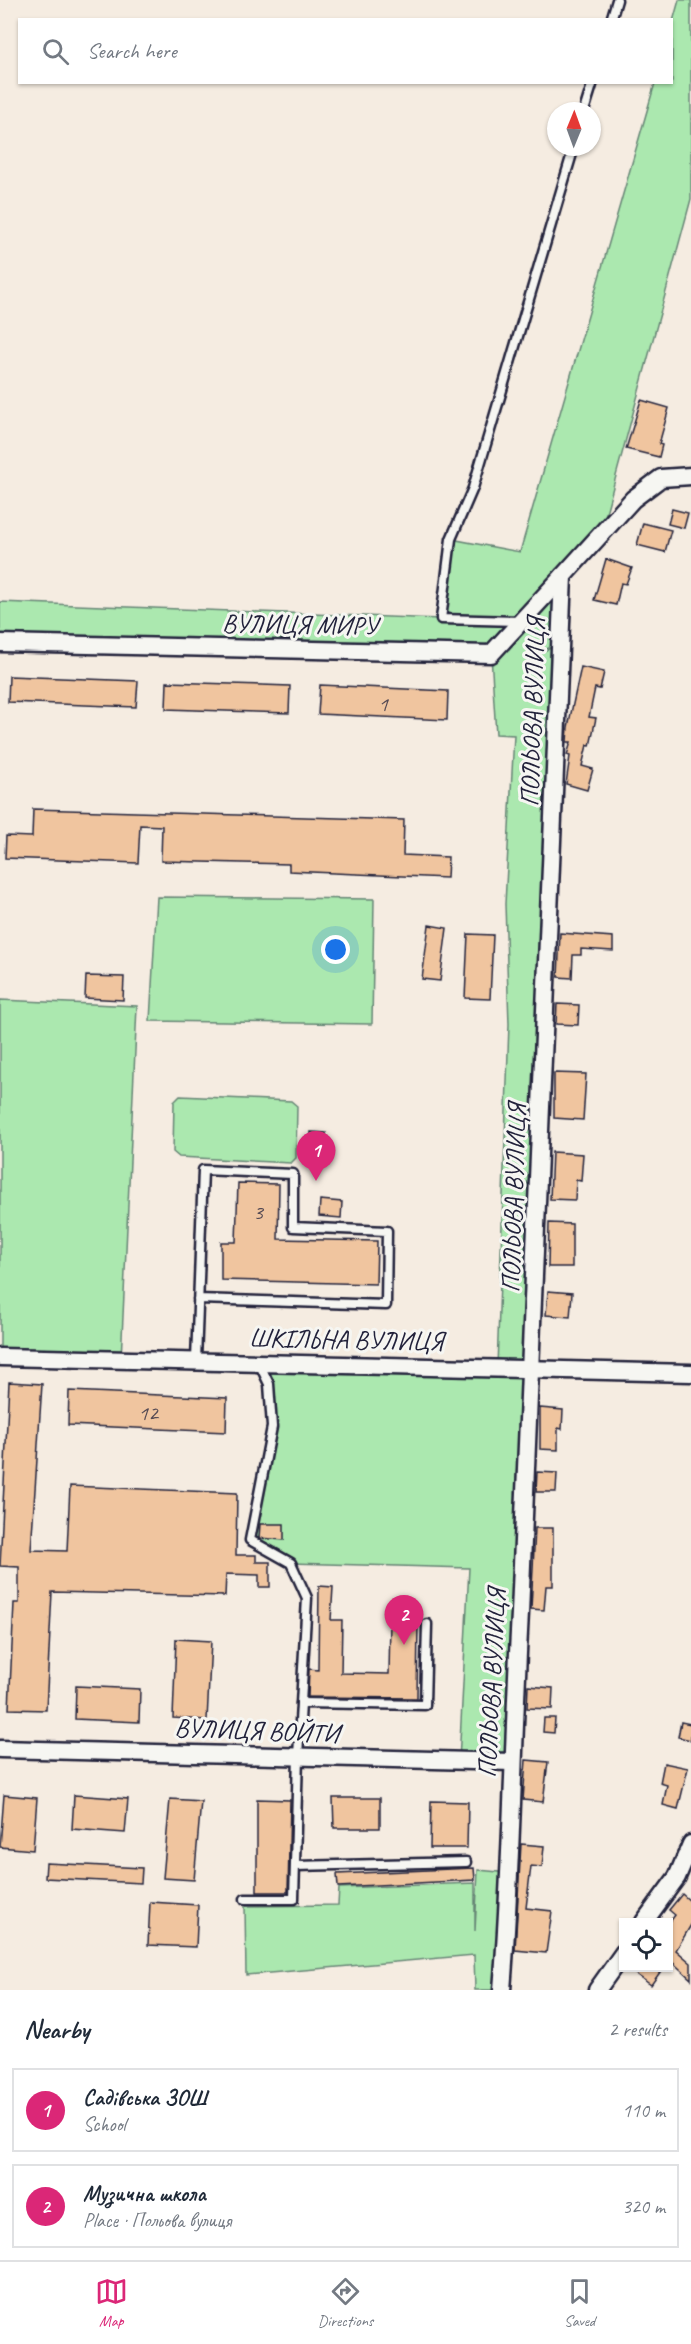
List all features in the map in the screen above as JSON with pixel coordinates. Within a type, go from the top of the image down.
[{"type":"street","points":[[563,576],[633,499],[661,478],[691,476]]},
{"type":"street","name":"ВУЛИЦЯ МИРУ","points":[[0,643],[492,654],[563,576]]},
{"type":"street","name":"ПОЛЬОВА ВУЛИЦЯ","points":[[502,1990],[508,1920],[512,1762],[532,1369],[563,576]]},
{"type":"street","name":"ШКІЛЬНА ВУЛИЦЯ","points":[[0,1357],[691,1373]]},
{"type":"street","name":"ВУЛИЦЯ ВОЙТИ","points":[[0,1749],[512,1762]]},
{"type":"street","points":[[648,1918],[677,1877],[691,1844]]},
{"type":"street","points":[[597,1990],[619,1959]]},
{"type":"lane","points":[[612,18],[617,0]]},
{"type":"lane","points":[[587,102],[592,84]]},
{"type":"lane","points":[[521,621],[441,619],[452,539],[473,488],[571,156]]},
{"type":"lane","points":[[196,1361],[198,1299],[203,1170],[293,1174],[293,1227],[387,1230],[386,1305],[198,1299]]},
{"type":"lane","points":[[245,1899],[294,1899],[298,1756],[307,1598],[291,1563],[250,1540],[272,1427],[270,1384],[258,1363]]},
{"type":"lane","points":[[301,1703],[425,1705],[427,1624]]},
{"type":"lane","points":[[295,1866],[465,1863]]},
{"type":"green space","points":[[679,0],[691,0],[691,199],[600,535],[563,576],[558,644],[537,653],[560,645],[512,1762],[459,1761],[469,1568],[291,1563],[250,1540],[272,1427],[269,1384],[259,1363],[497,1367],[509,1024],[505,904],[514,735],[496,734],[491,655],[0,643],[0,602],[440,619],[451,539],[520,552],[655,84],[673,84],[673,21]]},
{"type":"green space","points":[[157,897],[374,899],[372,1024],[150,1021]]},
{"type":"green space","points":[[0,1000],[137,1006],[121,1360],[0,1357]]},
{"type":"green space","points":[[180,1096],[291,1101],[297,1106],[296,1158],[291,1163],[179,1157],[173,1152],[174,1102]]},
{"type":"green space","points":[[478,1870],[509,1873],[502,1990],[475,1990],[474,1955],[246,1975],[245,1906],[338,1905],[339,1888],[475,1883],[475,1931]]},
{"type":"building","points":[[641,400],[669,408],[659,444],[662,445],[659,457],[626,449]]},
{"type":"building","points":[[672,509],[688,513],[684,528],[668,524]]},
{"type":"building","points":[[643,523],[671,530],[665,552],[637,545]]},
{"type":"building","points":[[606,559],[632,568],[626,584],[621,583],[616,605],[594,600]]},
{"type":"building","points":[[581,667],[604,672],[600,689],[595,688],[589,717],[596,718],[590,746],[587,745],[582,766],[593,769],[587,790],[566,784],[570,756],[567,755],[571,742],[567,742],[568,727]]},
{"type":"building","points":[[9,676],[138,681],[136,707],[8,702]]},
{"type":"building","points":[[167,682],[290,686],[289,713],[166,709]]},
{"type":"building","points":[[320,685],[448,691],[447,720],[318,714]]},
{"type":"building","points":[[33,809],[404,820],[403,855],[448,857],[447,878],[289,871],[289,864],[161,861],[162,826],[140,825],[138,863],[5,858],[6,836],[32,837]]},
{"type":"building","points":[[429,925],[447,928],[440,981],[422,979]]},
{"type":"building","points":[[560,933],[613,937],[613,951],[581,949],[581,955],[573,955],[572,978],[558,977]]},
{"type":"building","points":[[468,934],[493,935],[490,999],[465,998]]},
{"type":"building","points":[[86,976],[124,977],[123,1000],[85,998]]},
{"type":"building","points":[[557,1004],[579,1005],[578,1025],[556,1024]]},
{"type":"building","points":[[554,1073],[586,1074],[583,1120],[554,1118]]},
{"type":"building","points":[[311,1132],[326,1133],[326,1146],[311,1146]]},
{"type":"building","points":[[552,1152],[583,1154],[581,1181],[576,1180],[575,1200],[550,1199]]},
{"type":"building","points":[[238,1183],[279,1184],[278,1239],[377,1241],[376,1284],[221,1280],[221,1242],[236,1242]]},
{"type":"building","points":[[320,1200],[342,1202],[341,1218],[319,1216]]},
{"type":"building","points":[[549,1223],[572,1224],[572,1267],[548,1267]]},
{"type":"building","points":[[548,1291],[572,1293],[570,1317],[546,1315]]},
{"type":"building","points":[[9,1382],[42,1384],[31,1550],[67,1551],[70,1486],[237,1493],[236,1555],[256,1555],[256,1562],[270,1562],[270,1587],[259,1587],[259,1575],[226,1574],[225,1596],[52,1592],[46,1710],[9,1709],[14,1603],[19,1603],[19,1567],[0,1566]]},
{"type":"building","points":[[69,1391],[227,1398],[226,1432],[68,1425]]},
{"type":"building","points":[[540,1408],[563,1410],[562,1429],[558,1428],[558,1450],[540,1449]]},
{"type":"building","points":[[537,1472],[557,1473],[556,1492],[536,1492]]},
{"type":"building","points":[[260,1524],[284,1524],[284,1540],[259,1538]]},
{"type":"building","points":[[535,1528],[553,1528],[553,1586],[546,1586],[544,1610],[531,1609]]},
{"type":"building","points":[[319,1586],[333,1587],[331,1620],[342,1620],[341,1673],[389,1674],[390,1621],[418,1621],[417,1698],[308,1697],[309,1669],[318,1670]]},
{"type":"building","points":[[176,1639],[211,1641],[207,1720],[173,1718]]},
{"type":"building","points":[[76,1686],[140,1689],[139,1722],[75,1719]]},
{"type":"building","points":[[528,1686],[553,1688],[552,1709],[527,1708]]},
{"type":"building","points":[[544,1718],[555,1718],[554,1733],[543,1732]]},
{"type":"building","points":[[681,1722],[691,1724],[691,1740],[678,1737]]},
{"type":"building","points":[[526,1760],[548,1762],[543,1802],[523,1800]]},
{"type":"building","points":[[664,1763],[688,1768],[678,1809],[663,1805],[667,1785],[660,1783]]},
{"type":"building","points":[[4,1795],[37,1798],[33,1850],[0,1847]]},
{"type":"building","points":[[74,1795],[128,1799],[125,1833],[72,1829]]},
{"type":"building","points":[[333,1798],[380,1798],[380,1828],[334,1828]]},
{"type":"building","points":[[170,1799],[201,1801],[194,1880],[163,1878]]},
{"type":"building","points":[[257,1799],[290,1800],[288,1892],[257,1892]]},
{"type":"building","points":[[431,1801],[468,1802],[467,1848],[430,1848]]},
{"type":"building","points":[[521,1844],[544,1846],[542,1867],[531,1866],[526,1908],[552,1911],[546,1953],[515,1950]]},
{"type":"building","points":[[46,1863],[142,1868],[141,1883],[45,1878]]},
{"type":"building","points":[[474,1868],[475,1880],[338,1887],[337,1874]]},
{"type":"building","points":[[682,1894],[691,1902],[691,1925],[676,1950],[691,1963],[691,1979],[673,1963],[673,1918],[675,1915],[669,1910]]},
{"type":"building","points":[[150,1902],[198,1905],[196,1947],[148,1945]]},
{"type":"building","points":[[633,1972],[660,1972],[651,1985]]},
{"type":"place","name":"Садівська ЗОШ","points":[[316,1181]]},
{"type":"place","name":"Музична школа","points":[[404,1645]]}]
